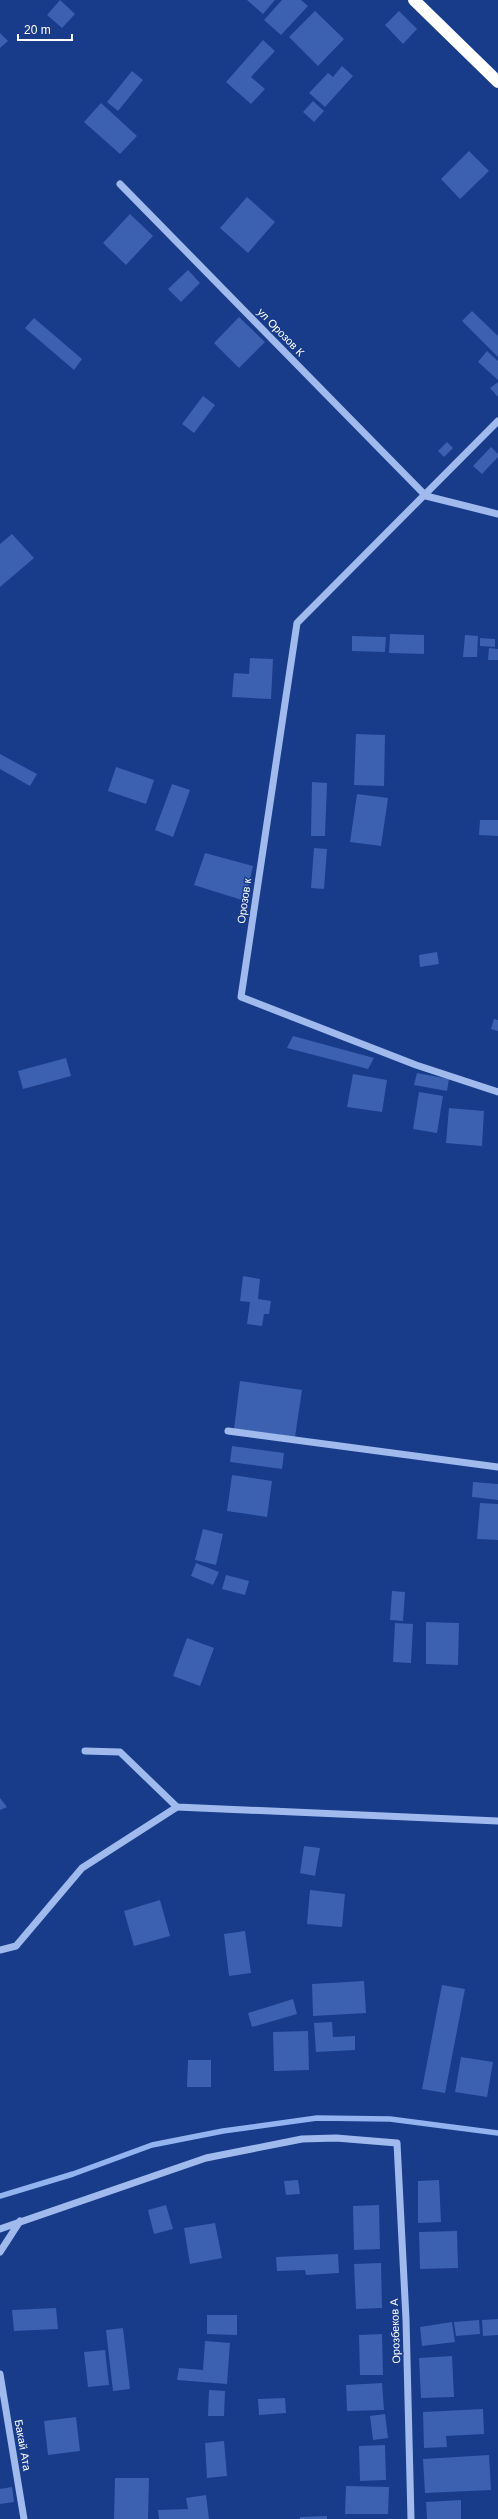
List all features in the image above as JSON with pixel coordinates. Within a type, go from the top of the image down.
[{"type":"highway","points":[[414,0],[498,82]]},
{"type":"street","name":"ул Орозов К","points":[[120,184],[426,496]]},
{"type":"street","points":[[498,421],[426,496],[498,514]]},
{"type":"street","name":"Орозов к","points":[[426,496],[297,623],[241,997],[416,1065],[498,1092]]},
{"type":"street","points":[[228,1431],[498,1467]]},
{"type":"street","points":[[85,1751],[120,1752],[177,1807]]},
{"type":"street","points":[[0,1950],[16,1946],[82,1868],[177,1807],[498,1821]]},
{"type":"street","name":"Орозбеков А","points":[[20,2221],[206,2158],[302,2139],[336,2138],[397,2143],[406,2319],[411,2519]]},
{"type":"street","points":[[0,2229],[20,2221]]},
{"type":"street","points":[[0,2252],[20,2221]]},
{"type":"street","name":"Бакай Ата","points":[[0,2374],[24,2519]]},
{"type":"building","points":[[60,0],[75,14],[62,28],[47,15]]},
{"type":"building","points":[[247,0],[275,0],[263,14]]},
{"type":"building","points":[[282,0],[301,0],[308,6],[281,35],[264,20]]},
{"type":"building","points":[[315,11],[344,39],[318,66],[289,37]]},
{"type":"building","points":[[399,11],[417,29],[403,44],[385,25]]},
{"type":"building","points":[[0,33],[8,41],[0,48]]},
{"type":"building","points":[[263,40],[275,51],[251,77],[265,89],[251,104],[226,82]]},
{"type":"building","points":[[342,66],[353,76],[325,107],[309,93],[328,73],[333,77]]},
{"type":"building","points":[[132,71],[143,80],[118,111],[107,102]]},
{"type":"building","points":[[313,101],[324,111],[314,122],[303,112]]},
{"type":"building","points":[[101,103],[137,136],[120,154],[84,122]]},
{"type":"building","points":[[469,151],[489,171],[460,199],[441,179]]},
{"type":"building","points":[[247,197],[275,222],[248,253],[220,228]]},
{"type":"building","points":[[130,214],[153,236],[126,265],[103,243]]},
{"type":"building","points":[[188,270],[200,283],[181,302],[168,289]]},
{"type":"building","points":[[472,311],[498,336],[498,357],[462,321]]},
{"type":"building","points":[[239,317],[265,342],[239,368],[214,343]]},
{"type":"building","points":[[34,318],[82,359],[74,370],[25,328]]},
{"type":"building","points":[[487,351],[498,361],[498,380],[478,362]]},
{"type":"building","points":[[498,382],[498,397],[490,388]]},
{"type":"building","points":[[203,396],[215,405],[194,433],[182,424]]},
{"type":"building","points":[[447,442],[453,448],[444,457],[438,451]]},
{"type":"building","points":[[491,447],[498,454],[498,457],[482,474],[473,466]]},
{"type":"building","points":[[12,534],[34,558],[0,587],[0,544]]},
{"type":"building","points":[[390,634],[424,635],[424,654],[389,653]]},
{"type":"building","points":[[465,635],[478,636],[477,657],[463,657]]},
{"type":"building","points":[[352,636],[386,637],[385,652],[352,651]]},
{"type":"building","points":[[480,638],[495,639],[495,647],[480,646]]},
{"type":"building","points":[[489,648],[498,649],[498,660],[488,660]]},
{"type":"building","points":[[250,658],[273,659],[271,699],[232,697],[234,673],[249,674]]},
{"type":"building","points":[[356,734],[385,735],[384,786],[354,785]]},
{"type":"building","points":[[0,754],[37,774],[30,786],[0,769]]},
{"type":"building","points":[[116,767],[154,780],[146,804],[108,791]]},
{"type":"building","points":[[312,782],[327,783],[325,836],[311,836]]},
{"type":"building","points":[[172,784],[190,790],[173,837],[155,830]]},
{"type":"building","points":[[357,794],[388,798],[381,846],[350,842]]},
{"type":"building","points":[[480,820],[498,820],[498,836],[479,835]]},
{"type":"building","points":[[314,848],[327,849],[324,889],[311,888]]},
{"type":"building","points":[[205,853],[253,866],[245,901],[194,885]]},
{"type":"building","points":[[437,952],[439,964],[420,967],[419,955]]},
{"type":"building","points":[[494,1019],[498,1020],[498,1031],[491,1029]]},
{"type":"building","points":[[293,1036],[374,1058],[368,1069],[287,1048]]},
{"type":"building","points":[[66,1058],[71,1076],[23,1089],[18,1071]]},
{"type":"building","points":[[417,1073],[449,1079],[447,1091],[414,1085]]},
{"type":"building","points":[[353,1074],[387,1080],[382,1112],[347,1107]]},
{"type":"building","points":[[419,1092],[443,1096],[437,1133],[413,1129]]},
{"type":"building","points":[[449,1108],[484,1111],[482,1146],[446,1143]]},
{"type":"building","points":[[243,1276],[260,1279],[258,1299],[271,1301],[269,1314],[264,1314],[262,1326],[247,1324],[250,1302],[240,1301]]},
{"type":"building","points":[[240,1381],[302,1390],[295,1437],[234,1429]]},
{"type":"building","points":[[232,1446],[284,1453],[282,1469],[230,1462]]},
{"type":"building","points":[[232,1475],[272,1481],[267,1517],[227,1511]]},
{"type":"building","points":[[473,1482],[498,1484],[498,1500],[472,1497]]},
{"type":"building","points":[[480,1503],[498,1504],[498,1540],[477,1539]]},
{"type":"building","points":[[203,1529],[223,1534],[216,1565],[195,1560]]},
{"type":"building","points":[[196,1563],[219,1572],[213,1585],[191,1576]]},
{"type":"building","points":[[226,1575],[249,1581],[245,1595],[222,1589]]},
{"type":"building","points":[[392,1591],[405,1592],[403,1621],[390,1620]]},
{"type":"building","points":[[426,1622],[459,1623],[458,1665],[426,1664]]},
{"type":"building","points":[[395,1623],[413,1624],[411,1663],[393,1662]]},
{"type":"building","points":[[187,1638],[214,1648],[200,1686],[173,1676]]},
{"type":"building","points":[[0,1798],[7,1807],[0,1810]]},
{"type":"building","points":[[304,1846],[320,1848],[315,1876],[300,1873]]},
{"type":"building","points":[[310,1890],[345,1894],[342,1927],[307,1924]]},
{"type":"building","points":[[160,1900],[170,1936],[134,1946],[124,1911]]},
{"type":"building","points":[[245,1931],[251,1973],[229,1976],[224,1934]]},
{"type":"building","points":[[364,1981],[366,2013],[313,2016],[312,1984]]},
{"type":"building","points":[[442,1985],[465,1989],[445,2093],[422,2089]]},
{"type":"building","points":[[293,1999],[297,2014],[252,2027],[248,2013]]},
{"type":"building","points":[[332,2022],[333,2037],[355,2036],[355,2050],[316,2052],[314,2023]]},
{"type":"building","points":[[308,2031],[309,2070],[274,2071],[273,2032]]},
{"type":"building","points":[[461,2057],[493,2062],[487,2097],[455,2092]]},
{"type":"building","points":[[188,2060],[211,2060],[211,2087],[187,2087]]},
{"type":"building","points":[[298,2180],[300,2194],[286,2195],[284,2181]]},
{"type":"building","points":[[439,2180],[441,2222],[418,2223],[418,2181]]},
{"type":"building","points":[[166,2205],[173,2229],[154,2234],[148,2210]]},
{"type":"building","points":[[379,2205],[380,2249],[354,2250],[353,2206]]},
{"type":"building","points":[[215,2223],[222,2258],[190,2264],[184,2228]]},
{"type":"building","points":[[457,2231],[458,2268],[420,2269],[419,2232]]},
{"type":"building","points":[[338,2254],[339,2273],[306,2275],[305,2270],[277,2271],[276,2257]]},
{"type":"building","points":[[381,2263],[382,2308],[356,2309],[354,2264]]},
{"type":"building","points":[[56,2308],[58,2329],[14,2331],[12,2310]]},
{"type":"building","points":[[207,2315],[237,2315],[237,2335],[207,2334]]},
{"type":"building","points":[[498,2319],[498,2335],[483,2336],[482,2320]]},
{"type":"building","points":[[479,2320],[480,2334],[456,2336],[454,2322]]},
{"type":"building","points":[[452,2322],[455,2342],[422,2346],[420,2327]]},
{"type":"building","points":[[123,2328],[130,2389],[113,2391],[106,2330]]},
{"type":"building","points":[[382,2334],[383,2375],[360,2375],[359,2335]]},
{"type":"building","points":[[205,2341],[230,2343],[227,2384],[177,2380],[179,2368],[203,2370]]},
{"type":"building","points":[[105,2350],[109,2385],[88,2387],[84,2352]]},
{"type":"building","points":[[452,2356],[454,2397],[421,2398],[419,2358]]},
{"type":"building","points":[[382,2383],[384,2410],[347,2411],[346,2385]]},
{"type":"building","points":[[209,2390],[225,2391],[224,2416],[208,2416]]},
{"type":"building","points":[[285,2398],[286,2413],[259,2415],[258,2399]]},
{"type":"building","points":[[483,2409],[484,2434],[446,2436],[447,2447],[424,2448],[423,2412]]},
{"type":"building","points":[[385,2414],[388,2438],[373,2440],[370,2416]]},
{"type":"building","points":[[76,2417],[80,2451],[48,2455],[44,2421]]},
{"type":"building","points":[[224,2441],[227,2476],[207,2478],[205,2443]]},
{"type":"building","points":[[385,2445],[386,2480],[360,2481],[359,2446]]},
{"type":"building","points":[[489,2455],[491,2490],[425,2493],[423,2459]]},
{"type":"building","points":[[115,2478],[149,2478],[148,2519],[114,2519]]},
{"type":"building","points":[[346,2486],[389,2487],[388,2514],[345,2514]]},
{"type":"building","points":[[12,2487],[14,2502],[0,2504],[0,2489]]},
{"type":"building","points":[[206,2495],[209,2519],[159,2519],[158,2510],[188,2509],[186,2498]]},
{"type":"building","points":[[461,2500],[461,2519],[427,2519],[426,2502]]},
{"type":"building","points":[[327,2516],[327,2519],[300,2519],[300,2517]]},
{"type":"waterway","points":[[0,2196],[73,2174],[152,2145],[223,2131],[317,2118],[390,2119],[498,2133]]}]
